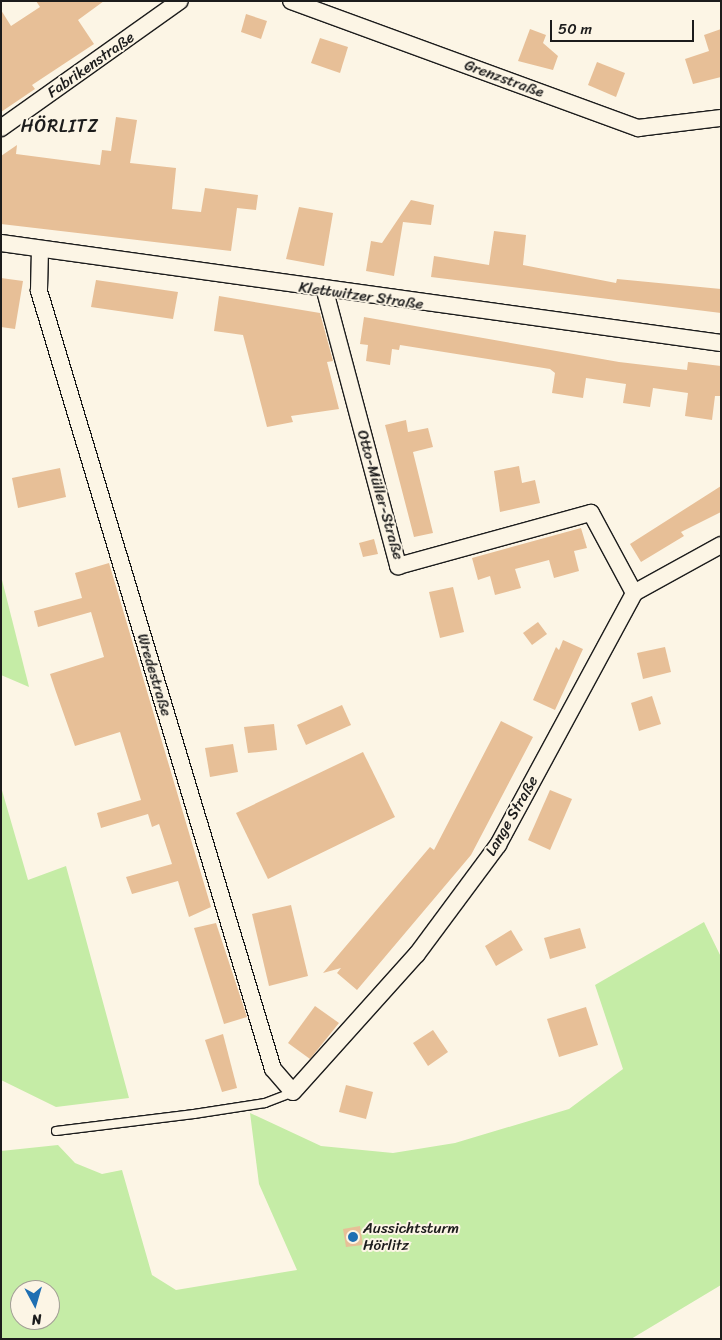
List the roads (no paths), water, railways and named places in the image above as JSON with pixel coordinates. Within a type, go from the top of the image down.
[{"type":"street","name":"Fabrikenstraße","points":[[1,128],[180,1]]},
{"type":"street","name":"Grenzstraße","points":[[291,1],[638,128],[721,118]]},
{"type":"street","name":"Klettwitzer Straße","points":[[1,244],[325,291],[721,343]]},
{"type":"street","name":"Wredestraße","points":[[40,249],[39,291],[247,984],[273,1069],[294,1092]]},
{"type":"street","name":"Otto-Müller-Straße","points":[[325,291],[398,566],[590,513],[634,593]]},
{"type":"street","points":[[634,593],[721,545]]},
{"type":"street","name":"Lange Straße","points":[[294,1092],[416,954],[498,845],[634,593]]},
{"type":"lane","points":[[56,1131],[212,1112],[265,1103],[294,1092]]},
{"type":"place","name":"Aussichtsturm Hörlitz","points":[[353,1237]]},
{"type":"district","name":"HÖRLITZ","points":[[60,126]]}]
